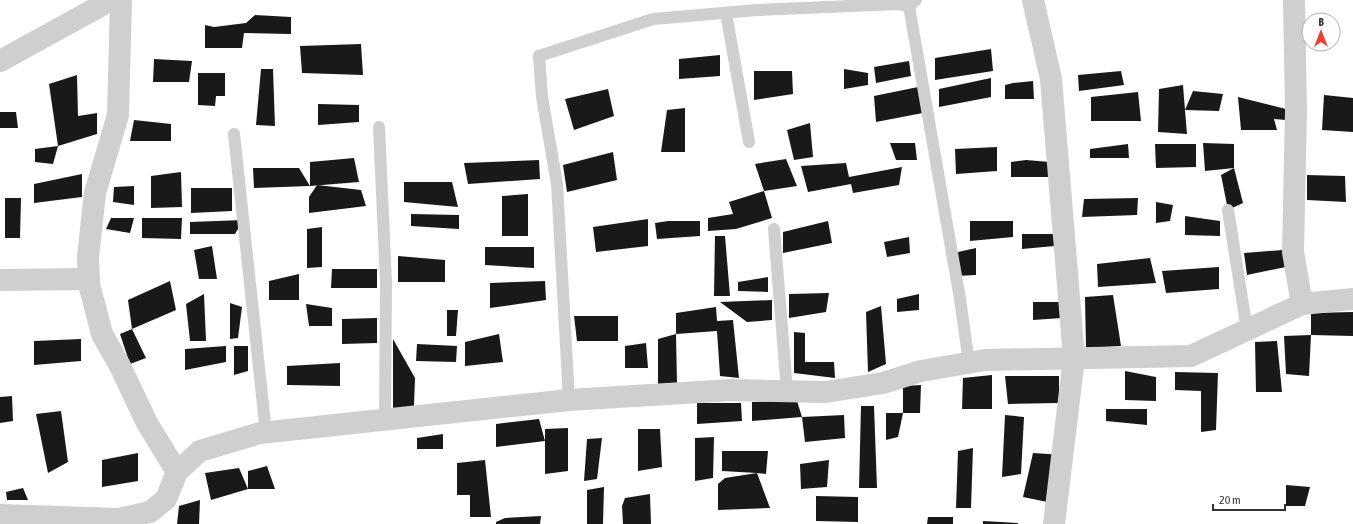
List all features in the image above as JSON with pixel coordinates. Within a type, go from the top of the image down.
[{"type":"street","points":[[0,61],[111,0]]},
{"type":"street","points":[[120,0],[118,115],[96,193],[88,257],[89,279],[102,334],[120,366],[147,423],[177,472]]},
{"type":"street","points":[[1033,0],[1051,80],[1074,358],[1054,524]]},
{"type":"street","points":[[1294,0],[1296,110],[1293,252],[1302,304]]},
{"type":"street","points":[[0,280],[89,279]]},
{"type":"street","points":[[163,524],[166,499],[177,472],[200,451],[266,433],[568,400],[732,390],[833,391],[883,382],[921,371],[985,360],[1191,356],[1302,304],[1353,300]]},
{"type":"street","points":[[0,515],[67,521],[118,519],[150,512],[166,499]]},
{"type":"lane","points":[[568,400],[557,184],[542,97],[539,56],[653,19],[833,3],[913,3],[969,363]]},
{"type":"lane","points":[[726,13],[749,142]]},
{"type":"lane","points":[[379,127],[386,282],[385,421]]},
{"type":"lane","points":[[234,134],[266,433]]},
{"type":"lane","points":[[1228,210],[1247,330]]},
{"type":"lane","points":[[774,229],[787,391]]},
{"type":"building","points":[[255,15],[291,17],[291,34],[244,33],[242,48],[205,48],[205,25],[214,27],[246,23]]},
{"type":"building","points":[[361,44],[363,75],[302,73],[300,46]]},
{"type":"building","points":[[991,49],[993,71],[935,80],[935,58]]},
{"type":"building","points":[[720,55],[720,76],[679,79],[679,59]]},
{"type":"building","points":[[154,59],[192,61],[189,82],[153,82]]},
{"type":"building","points":[[909,61],[911,76],[876,83],[874,67]]},
{"type":"building","points":[[261,69],[273,69],[275,126],[256,125]]},
{"type":"building","points":[[844,69],[868,73],[868,85],[844,89]]},
{"type":"building","points":[[754,71],[792,71],[793,94],[754,100]]},
{"type":"building","points":[[1121,71],[1124,85],[1079,91],[1078,75]]},
{"type":"building","points":[[198,73],[225,73],[225,96],[216,96],[215,106],[198,105]]},
{"type":"building","points":[[77,75],[78,116],[97,113],[97,134],[58,146],[49,84]]},
{"type":"building","points":[[991,78],[991,97],[939,107],[939,89]]},
{"type":"building","points":[[1033,81],[1034,99],[1005,99],[1005,85]]},
{"type":"building","points":[[1183,85],[1187,134],[1158,132],[1159,89]]},
{"type":"building","points":[[923,86],[928,112],[876,122],[874,96]]},
{"type":"building","points":[[608,89],[614,116],[574,130],[565,99]]},
{"type":"building","points":[[1193,91],[1223,94],[1219,111],[1185,110]]},
{"type":"building","points":[[1138,92],[1141,121],[1091,121],[1091,97]]},
{"type":"building","points":[[1324,95],[1353,98],[1353,132],[1322,130]]},
{"type":"building","points":[[1238,97],[1286,109],[1286,120],[1274,119],[1277,130],[1241,130]]},
{"type":"building","points":[[318,104],[359,105],[359,122],[318,125]]},
{"type":"building","points":[[685,108],[685,152],[661,152],[667,110]]},
{"type":"building","points":[[0,112],[16,112],[18,128],[0,128]]},
{"type":"building","points":[[134,120],[171,124],[171,141],[130,141]]},
{"type":"building","points":[[810,123],[813,157],[794,160],[787,130]]},
{"type":"building","points":[[890,143],[915,143],[917,160],[896,160]]},
{"type":"building","points":[[1203,143],[1234,144],[1234,168],[1205,171]]},
{"type":"building","points":[[1128,144],[1129,158],[1090,158],[1090,149]]},
{"type":"building","points":[[1155,144],[1196,144],[1196,167],[1156,168]]},
{"type":"building","points":[[58,146],[53,164],[35,162],[35,149]]},
{"type":"building","points":[[997,147],[997,171],[956,174],[955,149]]},
{"type":"building","points":[[613,152],[617,180],[567,192],[563,165]]},
{"type":"building","points":[[354,158],[359,182],[310,186],[310,162]]},
{"type":"building","points":[[786,159],[797,186],[764,191],[755,164]]},
{"type":"building","points":[[539,160],[540,179],[468,184],[464,163]]},
{"type":"building","points":[[1026,160],[1050,162],[1050,177],[1011,177],[1011,162]]},
{"type":"building","points":[[846,163],[849,177],[902,167],[899,185],[853,193],[851,184],[808,192],[801,166]]},
{"type":"building","points":[[253,168],[299,168],[310,186],[254,188]]},
{"type":"building","points":[[1234,168],[1243,203],[1228,210],[1221,175]]},
{"type":"building","points":[[181,172],[182,207],[151,208],[151,176]]},
{"type":"building","points":[[82,174],[82,197],[34,203],[34,184]]},
{"type":"building","points":[[1307,175],[1345,176],[1346,202],[1307,200]]},
{"type":"building","points":[[404,182],[452,182],[458,207],[404,202]]},
{"type":"building","points":[[317,185],[361,190],[366,206],[309,213],[309,197]]},
{"type":"building","points":[[134,186],[134,205],[113,202],[114,187]]},
{"type":"building","points":[[191,188],[232,188],[232,211],[191,213]]},
{"type":"building","points":[[764,191],[772,218],[736,229],[708,231],[708,218],[733,214],[729,202]]},
{"type":"building","points":[[528,194],[528,236],[502,236],[502,196]]},
{"type":"building","points":[[5,198],[21,198],[20,238],[5,238]]},
{"type":"building","points":[[1138,198],[1137,215],[1082,217],[1084,199]]},
{"type":"building","points":[[1156,202],[1173,205],[1170,221],[1156,223]]},
{"type":"building","points":[[411,214],[459,215],[459,229],[411,226]]},
{"type":"building","points":[[1185,216],[1220,221],[1220,236],[1185,235]]},
{"type":"building","points":[[111,218],[134,218],[130,233],[106,229]]},
{"type":"building","points":[[142,218],[182,218],[181,239],[142,238]]},
{"type":"building","points":[[648,219],[648,246],[596,252],[593,227]]},
{"type":"building","points":[[243,220],[235,234],[190,234],[190,222]]},
{"type":"building","points":[[668,221],[700,221],[700,236],[657,239],[655,223]]},
{"type":"building","points":[[828,221],[832,243],[783,253],[783,232]]},
{"type":"building","points":[[970,221],[1013,221],[1013,237],[970,241]]},
{"type":"building","points":[[322,227],[322,267],[307,268],[307,229]]},
{"type":"building","points":[[1022,234],[1056,234],[1065,245],[1022,249]]},
{"type":"building","points":[[715,236],[725,236],[730,296],[714,296]]},
{"type":"building","points":[[909,237],[910,253],[887,257],[884,242]]},
{"type":"building","points":[[212,246],[217,279],[199,279],[194,250]]},
{"type":"building","points":[[485,247],[534,247],[534,268],[485,265]]},
{"type":"building","points":[[976,248],[976,275],[956,276],[958,252]]},
{"type":"building","points":[[1283,250],[1286,267],[1247,275],[1244,253]]},
{"type":"building","points":[[398,256],[445,260],[445,282],[398,282]]},
{"type":"building","points":[[1150,258],[1156,283],[1098,287],[1097,264]]},
{"type":"building","points":[[1219,267],[1219,289],[1166,293],[1162,271]]},
{"type":"building","points":[[332,269],[377,269],[377,288],[331,288]]},
{"type":"building","points":[[299,274],[299,300],[269,300],[269,281]]},
{"type":"building","points":[[768,277],[768,292],[738,291],[738,282]]},
{"type":"building","points":[[170,281],[176,310],[132,329],[128,300]]},
{"type":"building","points":[[545,281],[546,300],[490,308],[490,283]]},
{"type":"building","points":[[829,293],[826,312],[789,318],[789,294]]},
{"type":"building","points":[[204,294],[206,341],[190,341],[186,304]]},
{"type":"building","points":[[919,294],[919,310],[897,312],[897,299]]},
{"type":"building","points":[[1113,295],[1121,346],[1086,348],[1085,297]]},
{"type":"building","points":[[772,300],[772,320],[747,322],[720,302]]},
{"type":"building","points":[[1033,302],[1070,302],[1062,318],[1033,320]]},
{"type":"building","points":[[230,303],[242,307],[238,338],[230,339]]},
{"type":"building","points":[[306,304],[332,308],[332,326],[309,326]]},
{"type":"building","points":[[881,306],[886,364],[868,372],[866,312]]},
{"type":"building","points":[[716,307],[717,321],[733,320],[739,378],[720,376],[717,331],[676,334],[676,313]]},
{"type":"building","points":[[447,310],[458,310],[456,336],[447,336]]},
{"type":"building","points":[[1353,312],[1353,336],[1311,335],[1311,313]]},
{"type":"building","points":[[574,316],[618,316],[618,341],[577,341]]},
{"type":"building","points":[[377,318],[377,343],[342,344],[342,319]]},
{"type":"building","points":[[132,329],[146,358],[130,364],[120,334]]},
{"type":"building","points":[[794,332],[805,333],[805,362],[834,362],[835,378],[794,373]]},
{"type":"building","points":[[499,334],[503,362],[465,366],[465,342]]},
{"type":"building","points":[[676,334],[677,384],[658,384],[658,339]]},
{"type":"building","points":[[1311,335],[1309,376],[1286,374],[1284,336]]},
{"type":"building","points":[[81,339],[81,361],[34,365],[34,341]]},
{"type":"building","points":[[393,339],[415,378],[414,406],[393,410]]},
{"type":"building","points":[[1277,341],[1282,392],[1256,392],[1255,342]]},
{"type":"building","points":[[646,343],[648,368],[625,368],[625,346]]},
{"type":"building","points":[[417,344],[457,346],[456,362],[416,361]]},
{"type":"building","points":[[226,346],[226,362],[185,370],[185,349]]},
{"type":"building","points":[[234,346],[248,346],[248,371],[234,375]]},
{"type":"building","points":[[340,363],[340,386],[287,385],[287,366]]},
{"type":"building","points":[[1125,371],[1156,377],[1156,401],[1125,400]]},
{"type":"building","points":[[1175,372],[1218,373],[1216,430],[1201,432],[1201,391],[1175,390]]},
{"type":"building","points":[[992,375],[992,409],[962,409],[963,378]]},
{"type":"building","points":[[1005,376],[1059,376],[1059,403],[1008,404]]},
{"type":"building","points":[[921,385],[920,413],[903,413],[903,386]]},
{"type":"building","points":[[12,396],[13,421],[0,423],[0,397]]},
{"type":"building","points":[[797,401],[802,417],[752,421],[752,402]]},
{"type":"building","points":[[697,403],[741,403],[742,421],[697,424]]},
{"type":"building","points":[[861,406],[874,406],[877,488],[859,488]]},
{"type":"building","points":[[1106,409],[1147,409],[1147,425],[1106,421]]},
{"type":"building","points":[[61,411],[68,462],[48,473],[36,414]]},
{"type":"building","points":[[886,413],[903,413],[898,437],[886,440]]},
{"type":"building","points":[[844,415],[845,438],[805,442],[802,417]]},
{"type":"building","points":[[1005,415],[1024,417],[1021,474],[1002,477]]},
{"type":"building","points":[[539,419],[545,441],[496,447],[496,424]]},
{"type":"building","points":[[568,428],[568,471],[545,474],[545,429]]},
{"type":"building","points":[[638,429],[660,429],[662,467],[638,471]]},
{"type":"building","points":[[443,434],[443,449],[417,449],[417,438]]},
{"type":"building","points":[[714,437],[713,478],[695,481],[695,438]]},
{"type":"building","points":[[602,438],[597,479],[584,481],[587,439]]},
{"type":"building","points":[[973,448],[971,508],[956,508],[958,451]]},
{"type":"building","points":[[722,451],[768,451],[766,474],[722,471]]},
{"type":"building","points":[[138,453],[138,481],[102,487],[102,460]]},
{"type":"building","points":[[1033,453],[1063,455],[1057,504],[1023,497]]},
{"type":"building","points":[[485,460],[491,517],[470,517],[470,495],[457,495],[457,463]]},
{"type":"building","points":[[829,460],[827,487],[801,489],[800,464]]},
{"type":"building","points":[[267,466],[275,489],[248,489],[248,471]]},
{"type":"building","points":[[239,468],[248,489],[211,500],[205,473]]},
{"type":"building","points":[[757,473],[770,508],[718,510],[718,484],[725,478]]},
{"type":"building","points":[[1286,485],[1310,487],[1305,506],[1286,506]]},
{"type":"building","points":[[604,487],[603,524],[587,524],[587,490]]},
{"type":"building","points":[[23,488],[28,500],[7,500],[6,492]]},
{"type":"building","points":[[650,494],[651,524],[623,524],[622,506],[625,498]]},
{"type":"building","points":[[816,496],[858,497],[858,522],[816,521]]},
{"type":"building","points":[[200,500],[199,524],[177,524],[179,506]]},
{"type":"building","points":[[541,516],[540,524],[496,524],[496,522],[505,518]]},
{"type":"building","points":[[928,517],[953,517],[953,524],[927,524]]},
{"type":"building","points":[[983,521],[1018,523],[1018,524],[983,524]]}]
